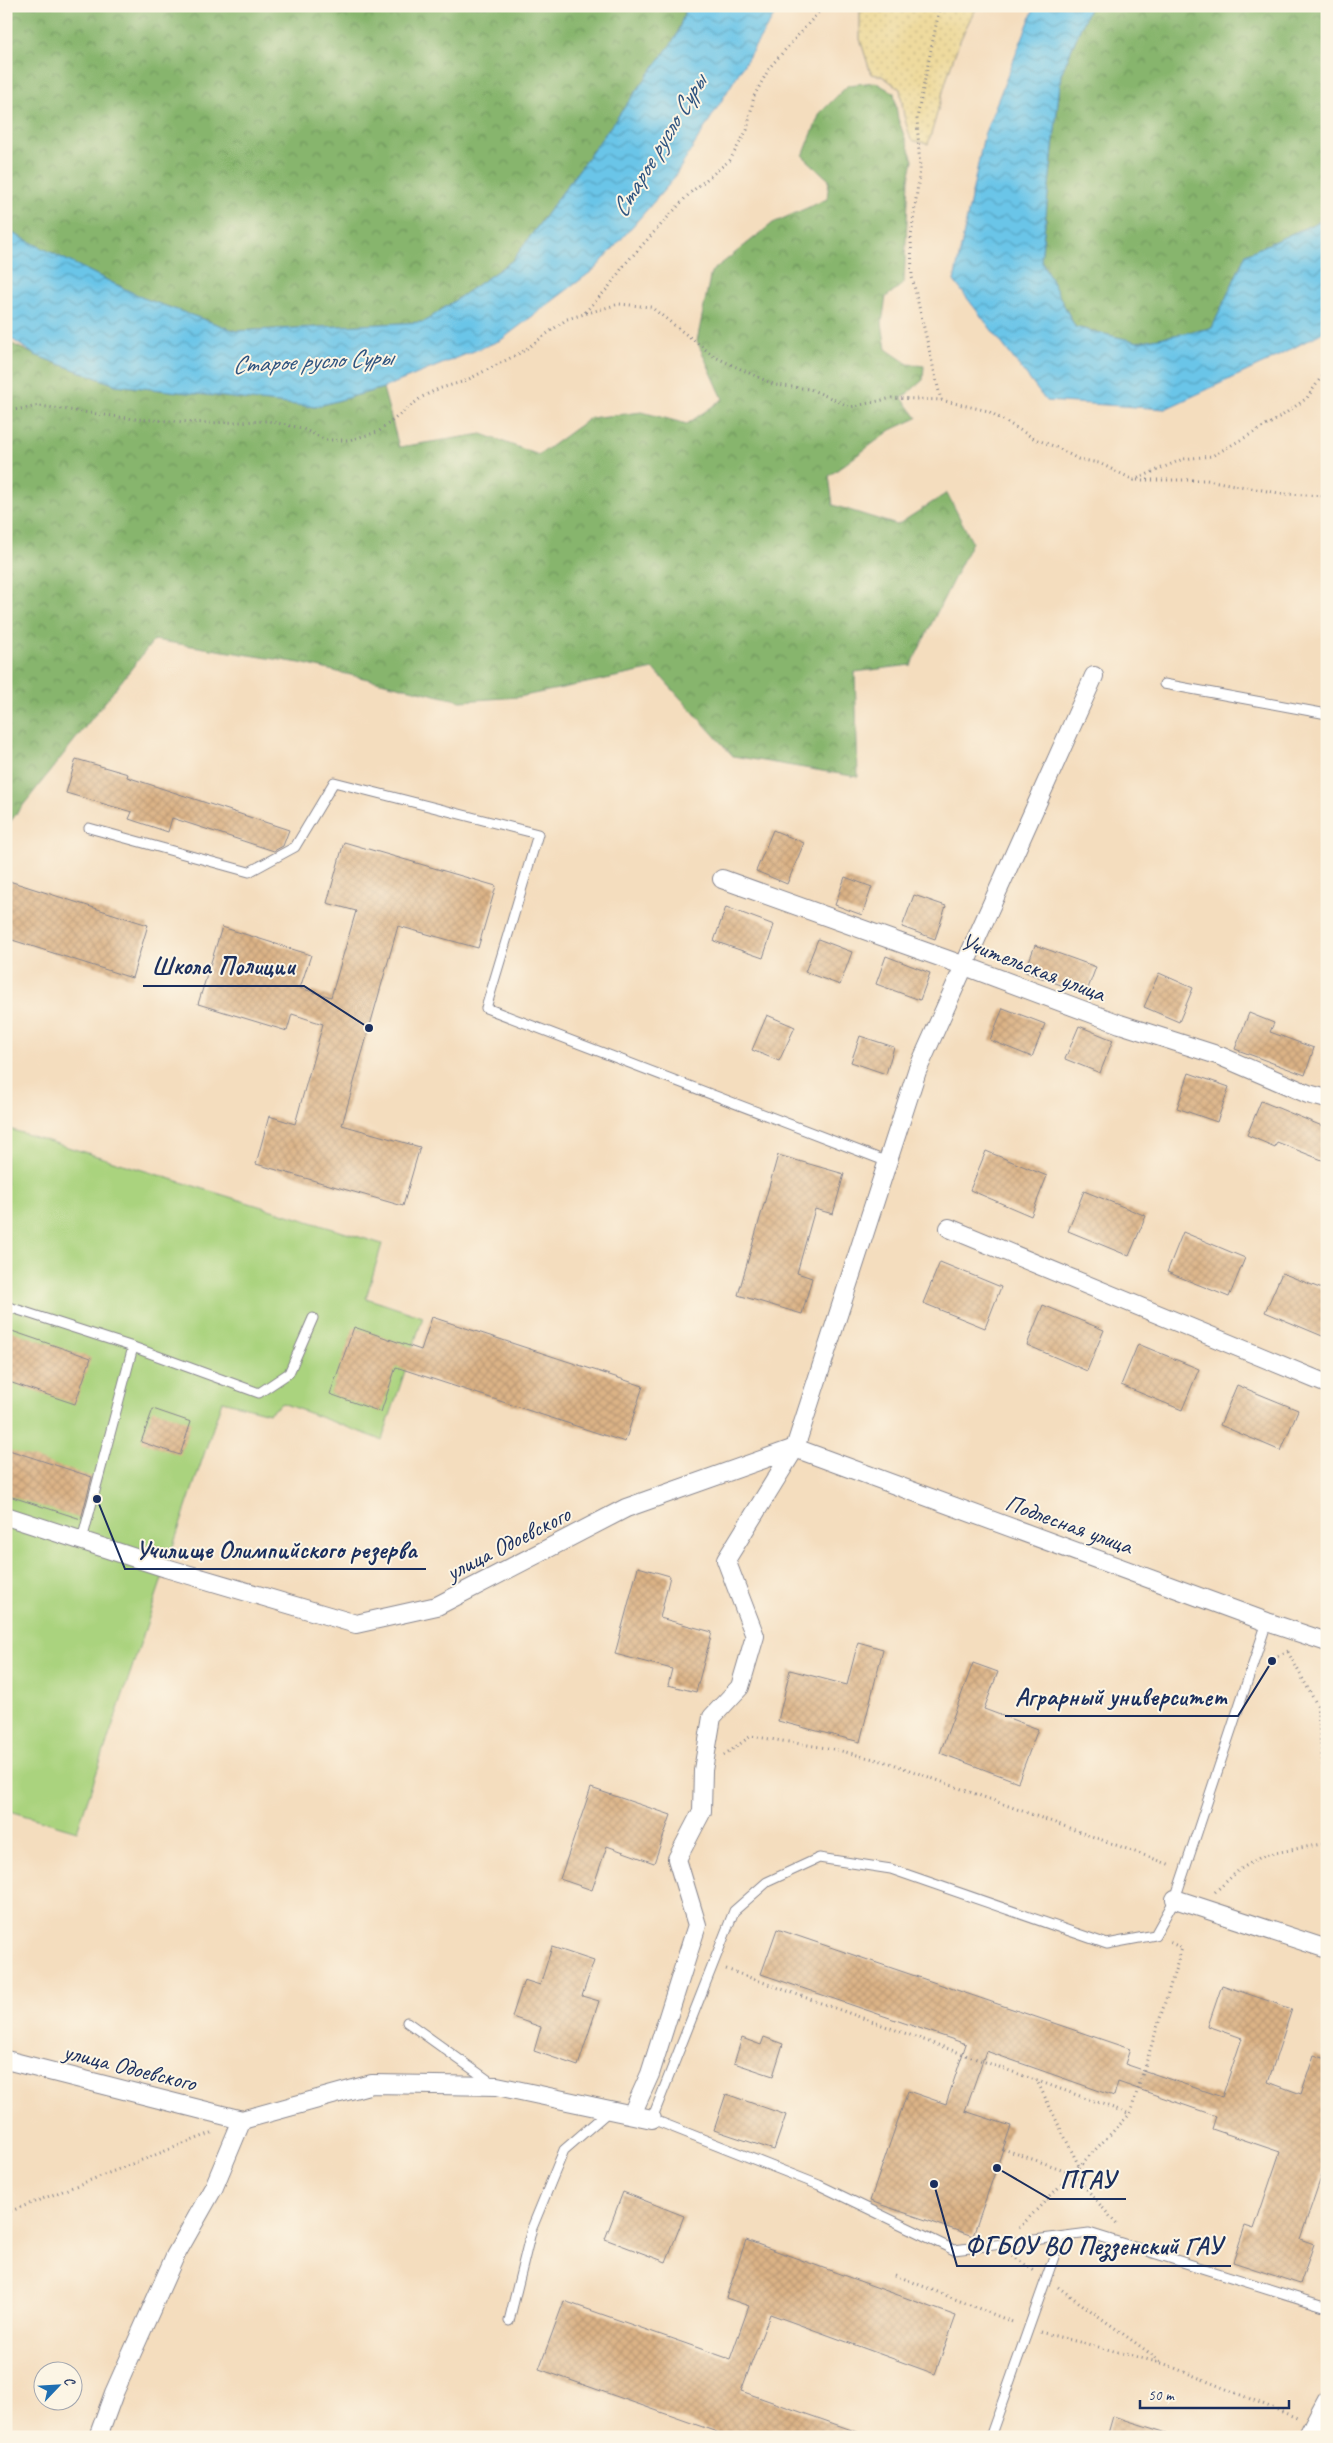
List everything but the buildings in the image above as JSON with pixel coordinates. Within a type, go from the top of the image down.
[{"type":"street","points":[[632,2114],[650,2074],[698,1925],[677,1860],[702,1811],[703,1770],[712,1717],[740,1687],[755,1636],[726,1560],[795,1448],[917,1071],[1094,676]]},
{"type":"street","name":"Учительская улица","points":[[722,879],[1120,1024],[1220,1056],[1308,1094],[1327,1099]]},
{"type":"street","points":[[949,1228],[1327,1384]]},
{"type":"street","name":"улица Одоевского","points":[[6,1516],[166,1568],[356,1624],[437,1606],[626,1508],[795,1448]]},
{"type":"street","name":"Подлесная улица","points":[[795,1448],[1266,1622],[1327,1642]]},
{"type":"street","points":[[1175,1899],[1327,1949]]},
{"type":"street","name":"улица Одоевского","points":[[6,2060],[242,2120]]},
{"type":"street","points":[[98,2437],[114,2393],[174,2256],[214,2187],[242,2120],[372,2084],[497,2086],[652,2119]]},
{"type":"street","points":[[1311,2431],[1327,2399]]},
{"type":"lane","points":[[1164,684],[1327,714]]},
{"type":"lane","points":[[89,828],[249,872],[295,847],[334,782],[538,834],[486,1008],[888,1162]]},
{"type":"lane","points":[[6,1306],[133,1347],[259,1393],[289,1373],[313,1318]]},
{"type":"lane","points":[[82,1540],[133,1347]]},
{"type":"lane","points":[[1266,1622],[1175,1899],[1155,1935],[1107,1944],[891,1869],[818,1858],[767,1882],[734,1911],[652,2119],[819,2185],[954,2250],[1089,2233],[1327,2306]]},
{"type":"lane","points":[[407,2022],[497,2086]]},
{"type":"lane","points":[[509,2321],[532,2228],[564,2150],[610,2110]]},
{"type":"lane","points":[[990,2437],[1061,2237]]},
{"type":"path","points":[[585,313],[608,288],[626,264],[690,194],[730,160],[746,130],[754,96],[770,67],[824,6]]},
{"type":"path","points":[[940,6],[917,118],[920,169],[911,237],[912,278],[941,400]]},
{"type":"path","points":[[6,411],[40,406],[143,420],[206,423],[268,421],[301,428],[326,440],[348,440],[378,432],[422,397],[438,389],[465,381],[522,352],[567,319],[619,304],[651,307],[715,357],[775,385],[810,388],[851,407],[892,398],[941,400],[988,411],[1034,439],[1056,447],[1078,459],[1099,463],[1134,480],[1207,480],[1284,494],[1327,496]]},
{"type":"path","points":[[1134,480],[1183,460],[1212,456],[1292,409],[1307,398],[1320,379],[1327,373]]},
{"type":"path","points":[[1254,1659],[1264,1663],[1295,1648]]},
{"type":"path","points":[[1288,1652],[1317,1705],[1323,1767],[1327,1776]]},
{"type":"path","points":[[703,1770],[751,1736],[833,1749],[890,1763],[1183,1870]]},
{"type":"path","points":[[1201,1908],[1239,1870],[1264,1855],[1327,1843]]},
{"type":"path","points":[[1155,1935],[1182,1948],[1130,2114],[998,2245],[1165,2364]]},
{"type":"path","points":[[713,1965],[1130,2114]]},
{"type":"path","points":[[1036,2079],[1079,2166]]},
{"type":"path","points":[[6,2214],[242,2120]]},
{"type":"path","points":[[1003,2149],[1072,2173],[1138,2248]]},
{"type":"path","points":[[895,2275],[1028,2329],[1165,2364],[1311,2431]]},
{"type":"green space","points":[[6,6],[687,6],[676,37],[513,260],[424,322],[236,331],[143,298],[6,230]]},
{"type":"green space","points":[[1090,6],[1327,6],[1327,218],[1246,254],[1212,328],[1138,342],[1075,327],[1041,260],[1061,74]]},
{"type":"green space","points":[[875,82],[894,93],[898,119],[913,160],[909,179],[904,283],[886,297],[882,323],[886,349],[908,364],[924,366],[923,380],[902,398],[917,418],[891,430],[829,476],[833,505],[897,525],[947,493],[972,542],[911,665],[855,672],[858,777],[733,756],[654,669],[519,697],[461,701],[300,663],[154,640],[6,827],[6,341],[35,355],[116,385],[315,407],[383,388],[399,447],[482,434],[539,455],[590,418],[642,412],[687,424],[723,399],[697,341],[711,272],[773,223],[827,199],[829,180],[803,156],[820,113],[848,85]]},
{"type":"green space","points":[[6,1128],[382,1244],[366,1298],[423,1317],[382,1440],[282,1403],[269,1413],[222,1401],[77,1831],[6,1810]]},
{"type":"sand","points":[[860,6],[978,6],[954,56],[928,144],[911,140],[904,116],[900,89],[882,76],[871,74],[860,39]]},
{"type":"water","name":"Старое русло Суры","points":[[687,6],[780,6],[672,181],[596,268],[501,340],[383,388],[315,407],[116,385],[35,355],[6,335],[6,230],[143,298],[236,331],[424,322],[513,260],[676,37]]},
{"type":"water","points":[[1035,6],[1090,6],[1061,74],[1041,260],[1075,327],[1138,342],[1212,328],[1246,254],[1327,218],[1327,330],[1269,361],[1165,409],[1046,401],[954,281],[984,135]]},
{"type":"place","name":"Школа Полиции","points":[[369,1028]]},
{"type":"place","name":"Училище Олимпийского резерва","points":[[97,1499]]},
{"type":"place","name":"Аграрный университет","points":[[1272,1661]]},
{"type":"place","name":"ПГАУ","points":[[997,2168]]},
{"type":"place","name":"ФГБОУ ВО Пеззенский ГАУ","points":[[934,2184]]}]
